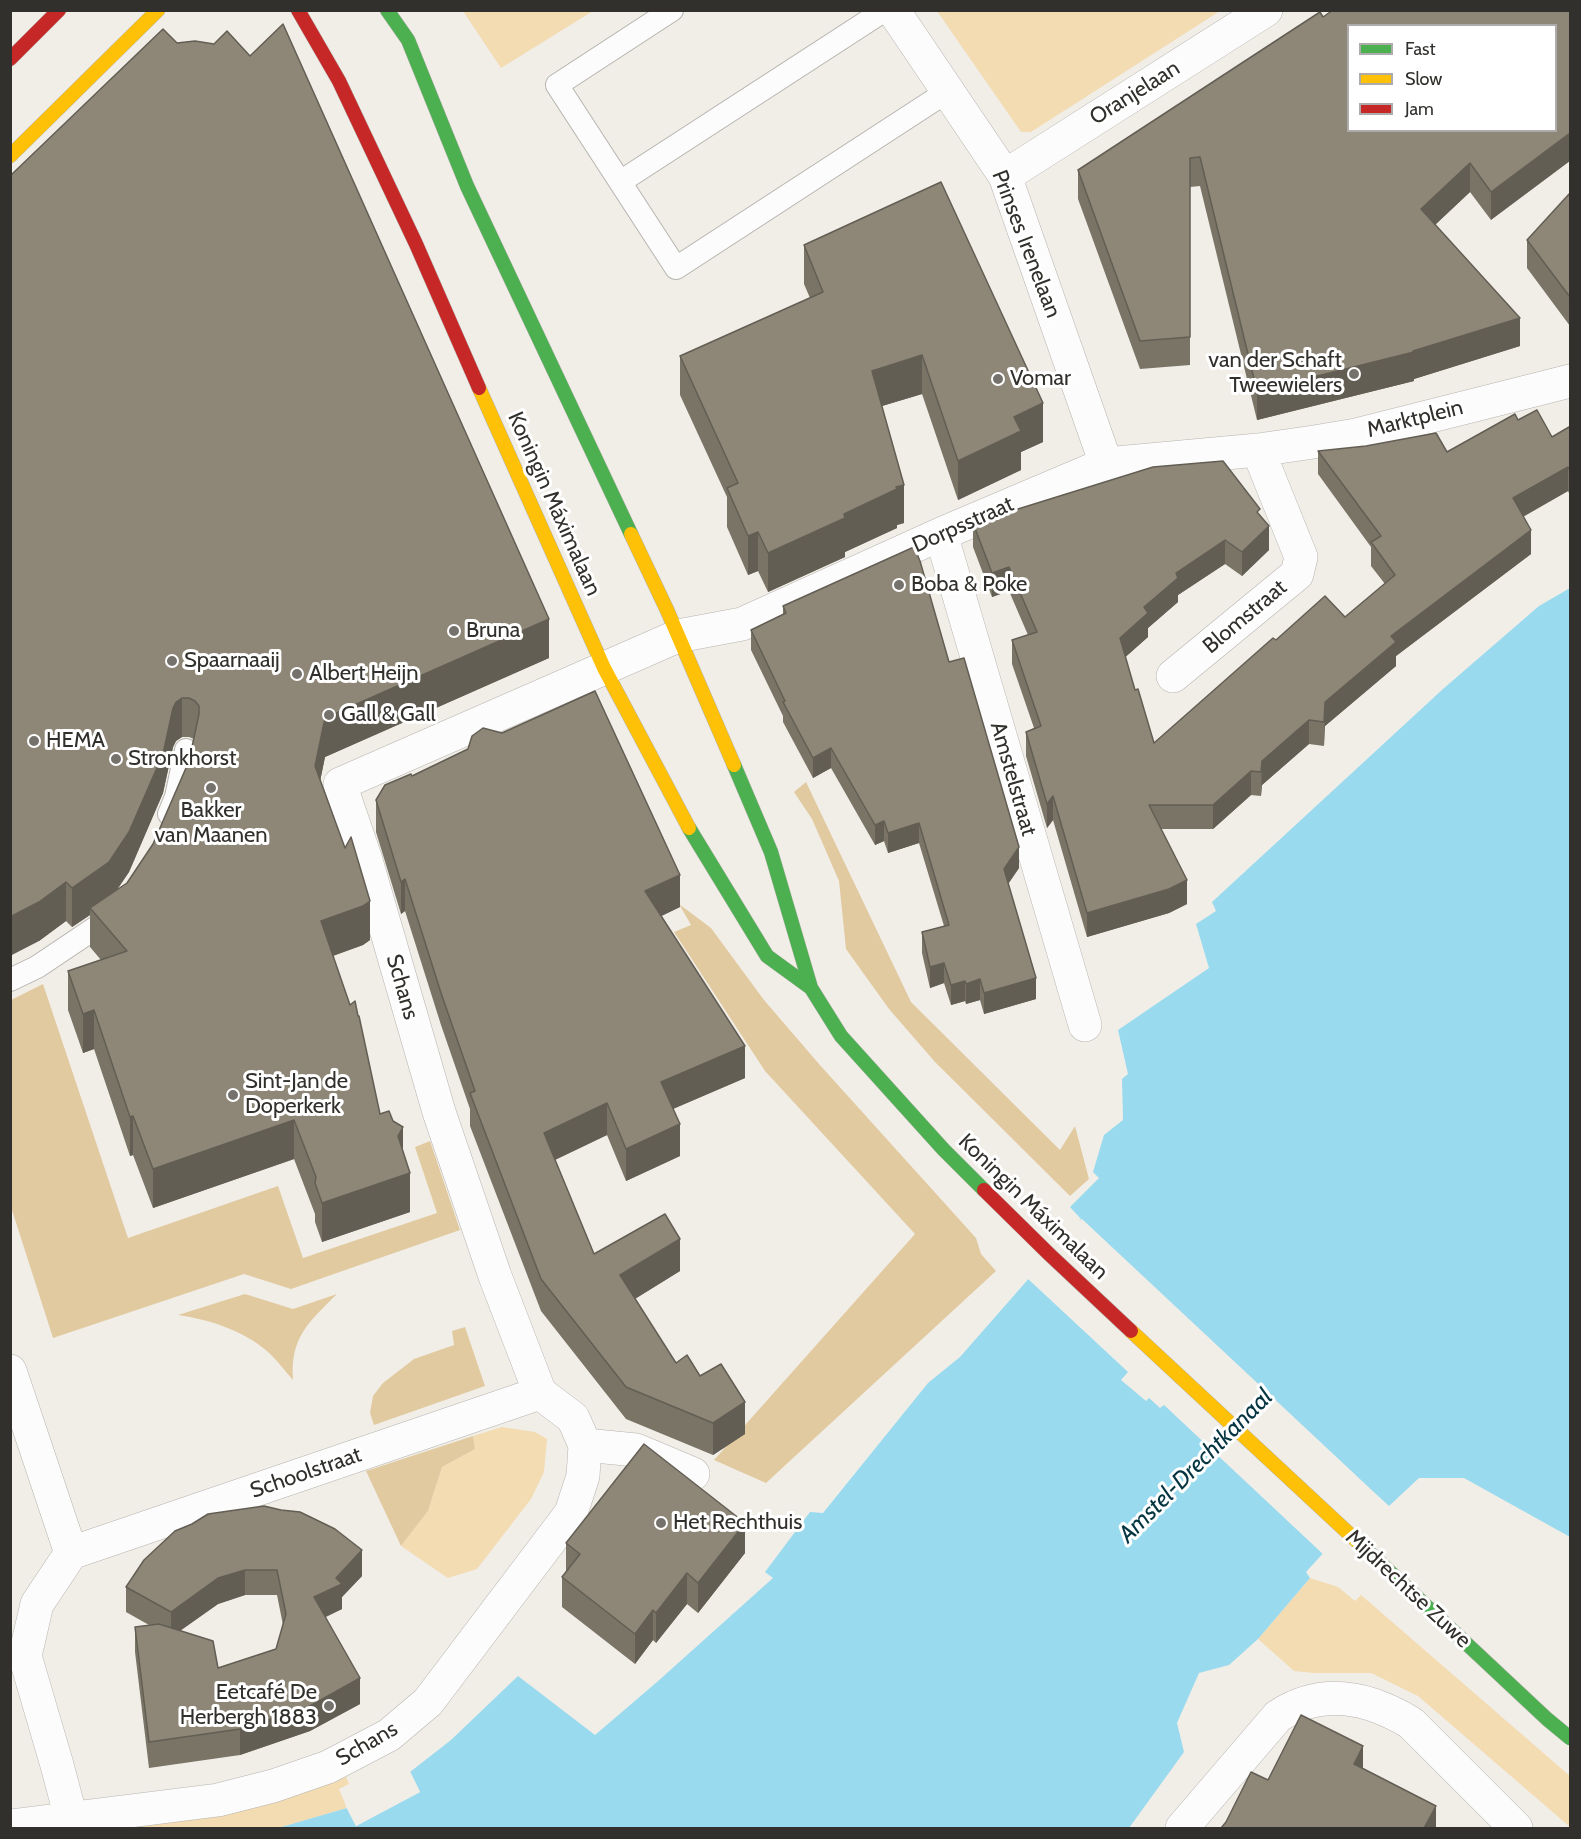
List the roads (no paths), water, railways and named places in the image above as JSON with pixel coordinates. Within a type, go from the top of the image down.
[{"type":"street","points":[[10,59],[59,10]]},
{"type":"street","points":[[10,156],[158,10]]},
{"type":"street","name":"Koningin Máximalaan","points":[[298,10],[339,81],[416,244],[604,668],[681,815],[767,956],[811,988]]},
{"type":"street","name":"Koningin Máximalaan","points":[[387,10],[408,40],[467,186],[678,636],[771,852],[811,988],[841,1036],[943,1149],[1049,1254],[1247,1438]]},
{"type":"street","name":"Prinses Irenelaan","points":[[893,10],[1005,176],[1106,464]]},
{"type":"street","name":"Oranjelaan","points":[[1005,176],[1266,10]]},
{"type":"street","name":"Marktplein","points":[[1258,450],[1356,435],[1570,381]]},
{"type":"street","name":"Dorpsstraat","points":[[604,668],[678,636],[742,624],[941,534],[1106,464],[1258,450]]},
{"type":"street","name":"Blomstraat","points":[[1173,676],[1297,574],[1301,557],[1258,450]]},
{"type":"street","name":"Amstelstraat","points":[[941,534],[1085,1025]]},
{"type":"street","name":"Schans","points":[[10,1826],[218,1800],[273,1786],[328,1767],[389,1735],[428,1702],[571,1513],[583,1476],[585,1445],[573,1418],[540,1393],[438,1112],[364,857],[330,782],[604,668]]},
{"type":"street","points":[[10,1371],[71,1553],[24,1603],[25,1656],[70,1818]]},
{"type":"street","name":"Schoolstraat","points":[[71,1553],[540,1393]]},
{"type":"street","name":"Mijdrechtse Zuwe","points":[[1247,1438],[1570,1738]]},
{"type":"street","points":[[585,1445],[636,1450],[693,1474]]},
{"type":"street","points":[[1182,1828],[1272,1721],[1305,1702],[1341,1698],[1373,1705],[1393,1713],[1410,1724],[1516,1828]]},
{"type":"lane","points":[[672,10],[557,85],[676,268],[948,92]]},
{"type":"lane","points":[[620,182],[885,10]]},
{"type":"lane","points":[[159,838],[176,796],[186,750]]},
{"type":"lane","points":[[10,980],[37,967],[119,911],[130,895]]},
{"type":"water","name":"Amstel-Drechtkanaal","points":[[1570,588],[1570,1537],[1464,1478],[1419,1478],[1389,1506],[1376,1495],[1306,1572],[1310,1578],[1258,1639],[1229,1665],[1199,1673],[1177,1723],[1184,1752],[1129,1828],[278,1828],[347,1808],[356,1826],[420,1792],[410,1772],[451,1740],[518,1676],[595,1735],[773,1578],[765,1572],[810,1512],[823,1513],[928,1383],[960,1357],[1081,1219],[1070,1207],[1099,1178],[1093,1172],[1104,1135],[1123,1120],[1122,1079],[1128,1074],[1118,1030],[1209,968],[1196,924],[1216,911],[1212,902],[1443,689],[1539,606]]},
{"type":"place","name":"van der Schaft Tweewielers","points":[[1354,374]]},
{"type":"place","name":"Vomar","points":[[998,379]]},
{"type":"place","name":"Boba & Poke","points":[[899,585]]},
{"type":"place","name":"Bruna","points":[[454,631]]},
{"type":"place","name":"Spaarnaaij","points":[[172,661]]},
{"type":"place","name":"Albert Heijn","points":[[297,674]]},
{"type":"place","name":"Gall & Gall","points":[[329,715]]},
{"type":"place","name":"HEMA","points":[[34,741]]},
{"type":"place","name":"Stronkhorst","points":[[116,759]]},
{"type":"place","name":"Bakker van Maanen","points":[[211,788]]},
{"type":"place","name":"Sint-Jan de Doperkerk","points":[[233,1095]]},
{"type":"place","name":"Het Rechthuis","points":[[661,1523]]},
{"type":"place","name":"Eetcafé De Herbergh 1883","points":[[329,1706]]}]
